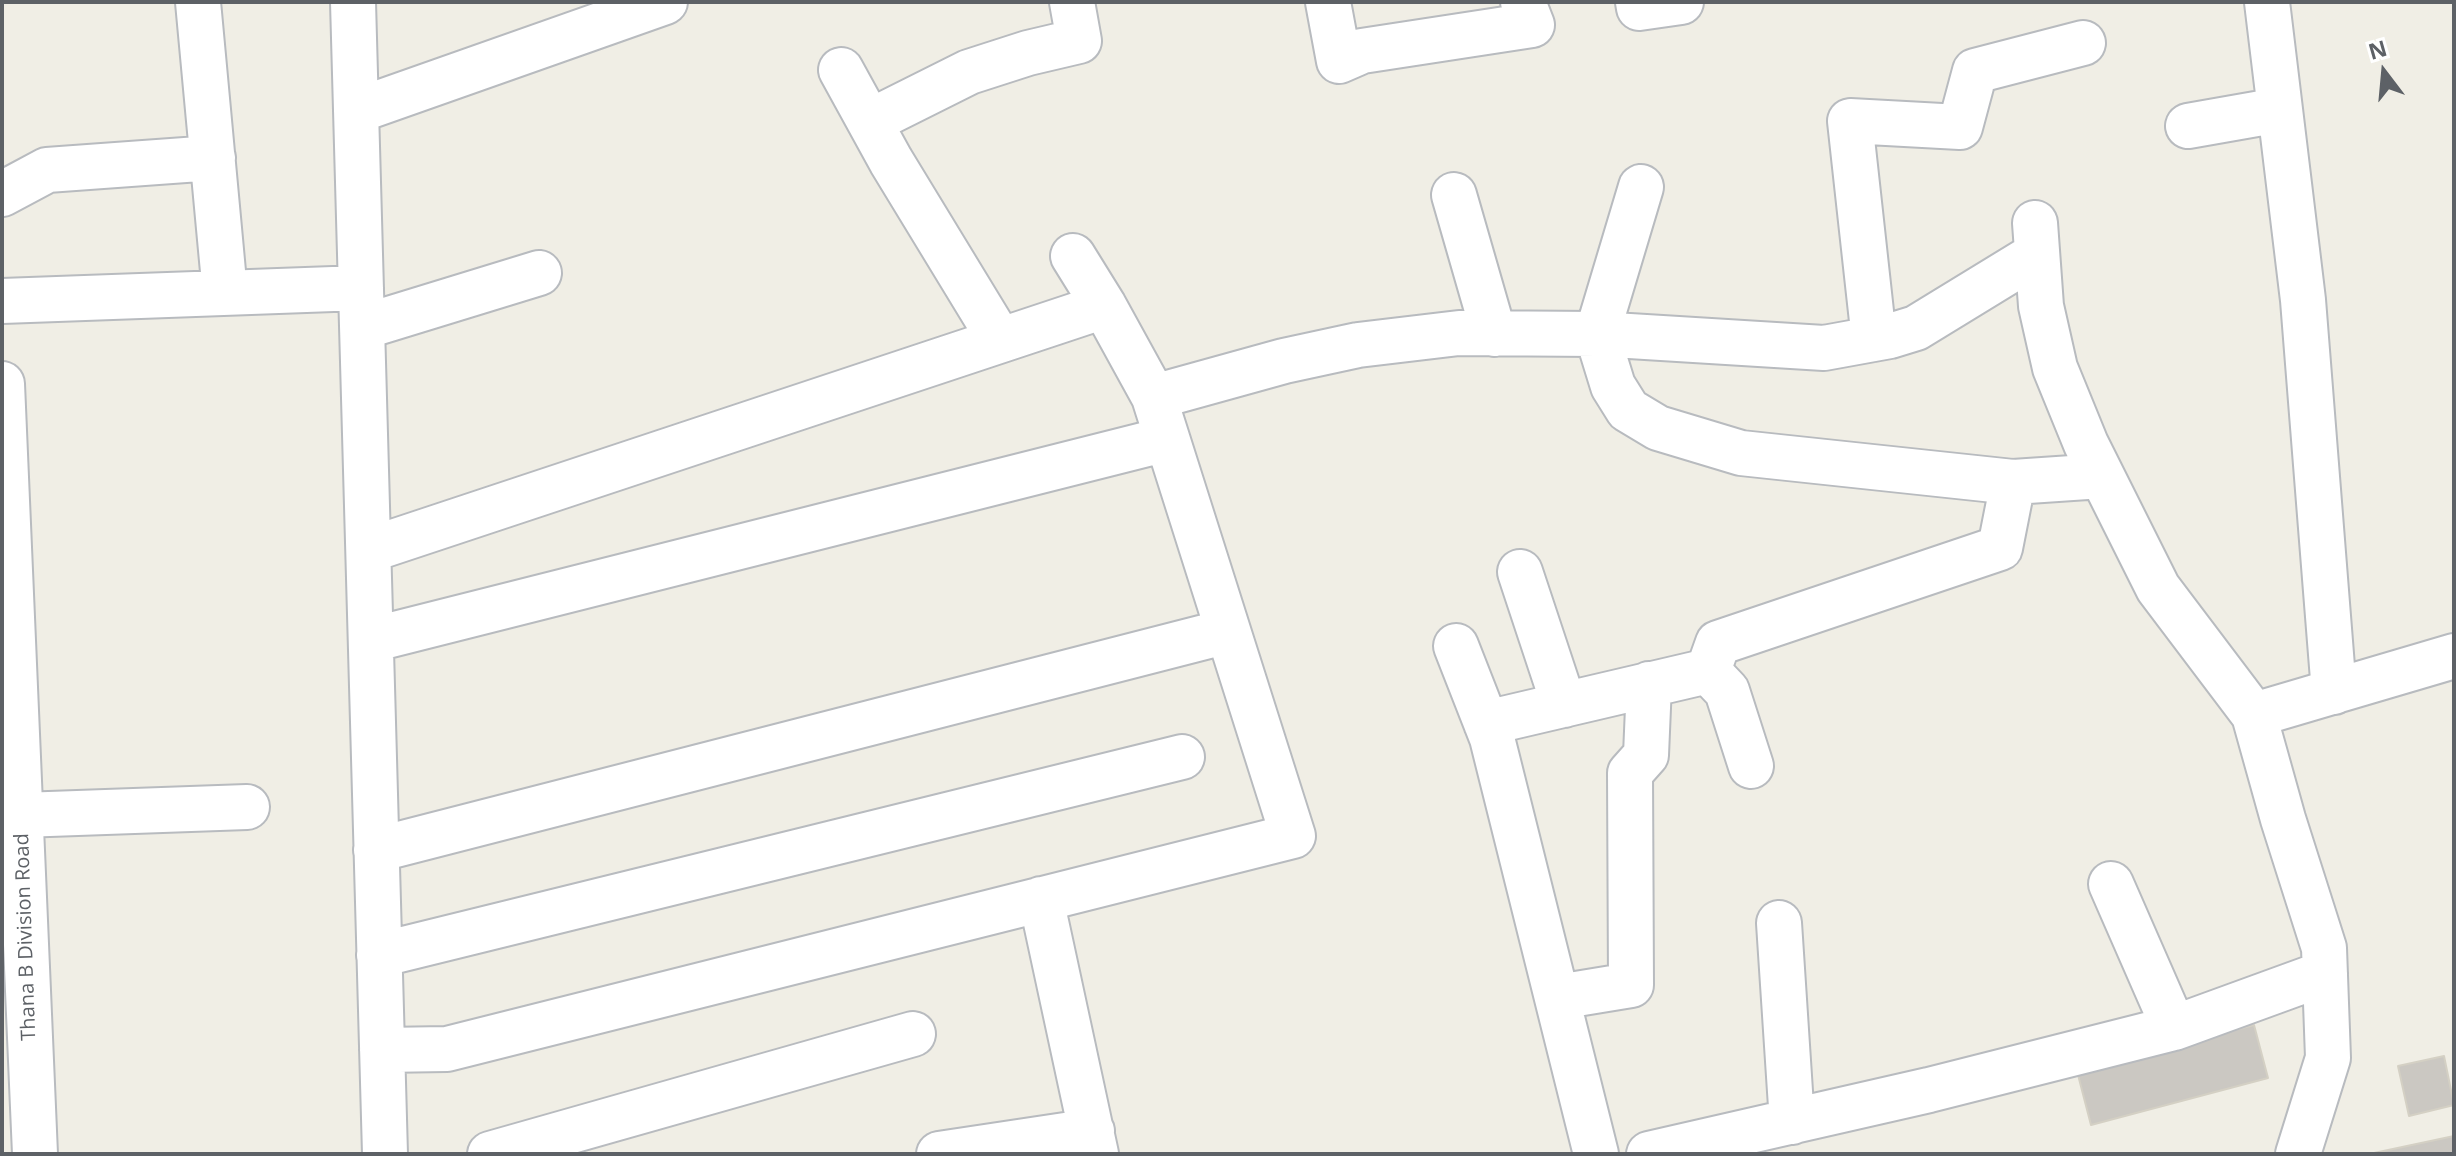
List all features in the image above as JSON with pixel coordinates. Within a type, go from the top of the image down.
[{"type":"street","points":[[198,2],[225,293]]},
{"type":"street","points":[[353,2],[385,1154]]},
{"type":"street","points":[[356,111],[665,2]]},
{"type":"street","points":[[871,121],[969,72],[1079,41],[1072,2]]},
{"type":"street","points":[[1328,2],[1339,61],[1362,51],[1532,25],[1523,2]]},
{"type":"street","points":[[1638,2],[1639,8],[1681,2]]},
{"type":"street","points":[[2267,2],[2303,300],[2334,692]]},
{"type":"street","points":[[1874,339],[1850,121],[1960,127],[1975,71],[2083,43]]},
{"type":"street","points":[[841,70],[891,161],[1000,340]]},
{"type":"street","points":[[2188,126],[2279,110]]},
{"type":"street","points":[[2,194],[47,170],[213,158]]},
{"type":"street","points":[[1641,187],[1597,334],[1613,386],[1628,410],[1658,428],[1741,453],[2013,482],[2102,476]]},
{"type":"street","points":[[1454,195],[1494,334]]},
{"type":"street","points":[[1154,397],[1284,361],[1358,345],[1459,333],[1597,334],[1824,348],[1916,328],[2036,239],[2041,306],[2055,368],[2102,476],[2158,588],[2254,715],[2324,948],[2328,1058],[2298,1154]]},
{"type":"street","points":[[382,1050],[447,1049],[1293,836],[1154,397],[1073,256]]},
{"type":"street","points":[[2,301],[225,293],[362,308],[539,273]]},
{"type":"street","points":[[369,550],[1104,306]]},
{"type":"street","name":"Thana B Division Road","points":[[3,408],[7,634],[21,815],[17,1059],[35,1154]]},
{"type":"street","points":[[371,640],[1167,439]]},
{"type":"street","points":[[1708,671],[1718,643],[2000,548],[2013,482]]},
{"type":"street","points":[[1520,572],[1564,705]]},
{"type":"street","points":[[376,850],[1228,631]]},
{"type":"street","points":[[1456,646],[1492,738],[1596,1154]]},
{"type":"street","points":[[2254,715],[2454,656]]},
{"type":"street","points":[[1486,723],[1708,671]]},
{"type":"street","points":[[1708,671],[1727,691],[1751,766]]},
{"type":"street","points":[[1558,997],[1631,985],[1630,773],[1646,755],[1649,684]]},
{"type":"street","points":[[379,955],[1182,757]]},
{"type":"street","points":[[21,815],[247,807]]},
{"type":"street","points":[[2111,884],[2174,1028]]},
{"type":"street","points":[[939,1154],[1094,1143],[1041,899]]},
{"type":"street","points":[[1779,923],[1792,1122]]},
{"type":"street","points":[[1649,1154],[1929,1090],[2174,1028],[2325,973]]},
{"type":"street","points":[[490,1154],[913,1034]]},
{"type":"building","points":[[2254,1025],[2268,1078],[2091,1125],[2077,1071]]},
{"type":"building","points":[[2444,1056],[2454,1105],[2409,1116],[2398,1066]]},
{"type":"building","points":[[2454,1136],[2454,1154],[2374,1154],[2374,1153]]}]
